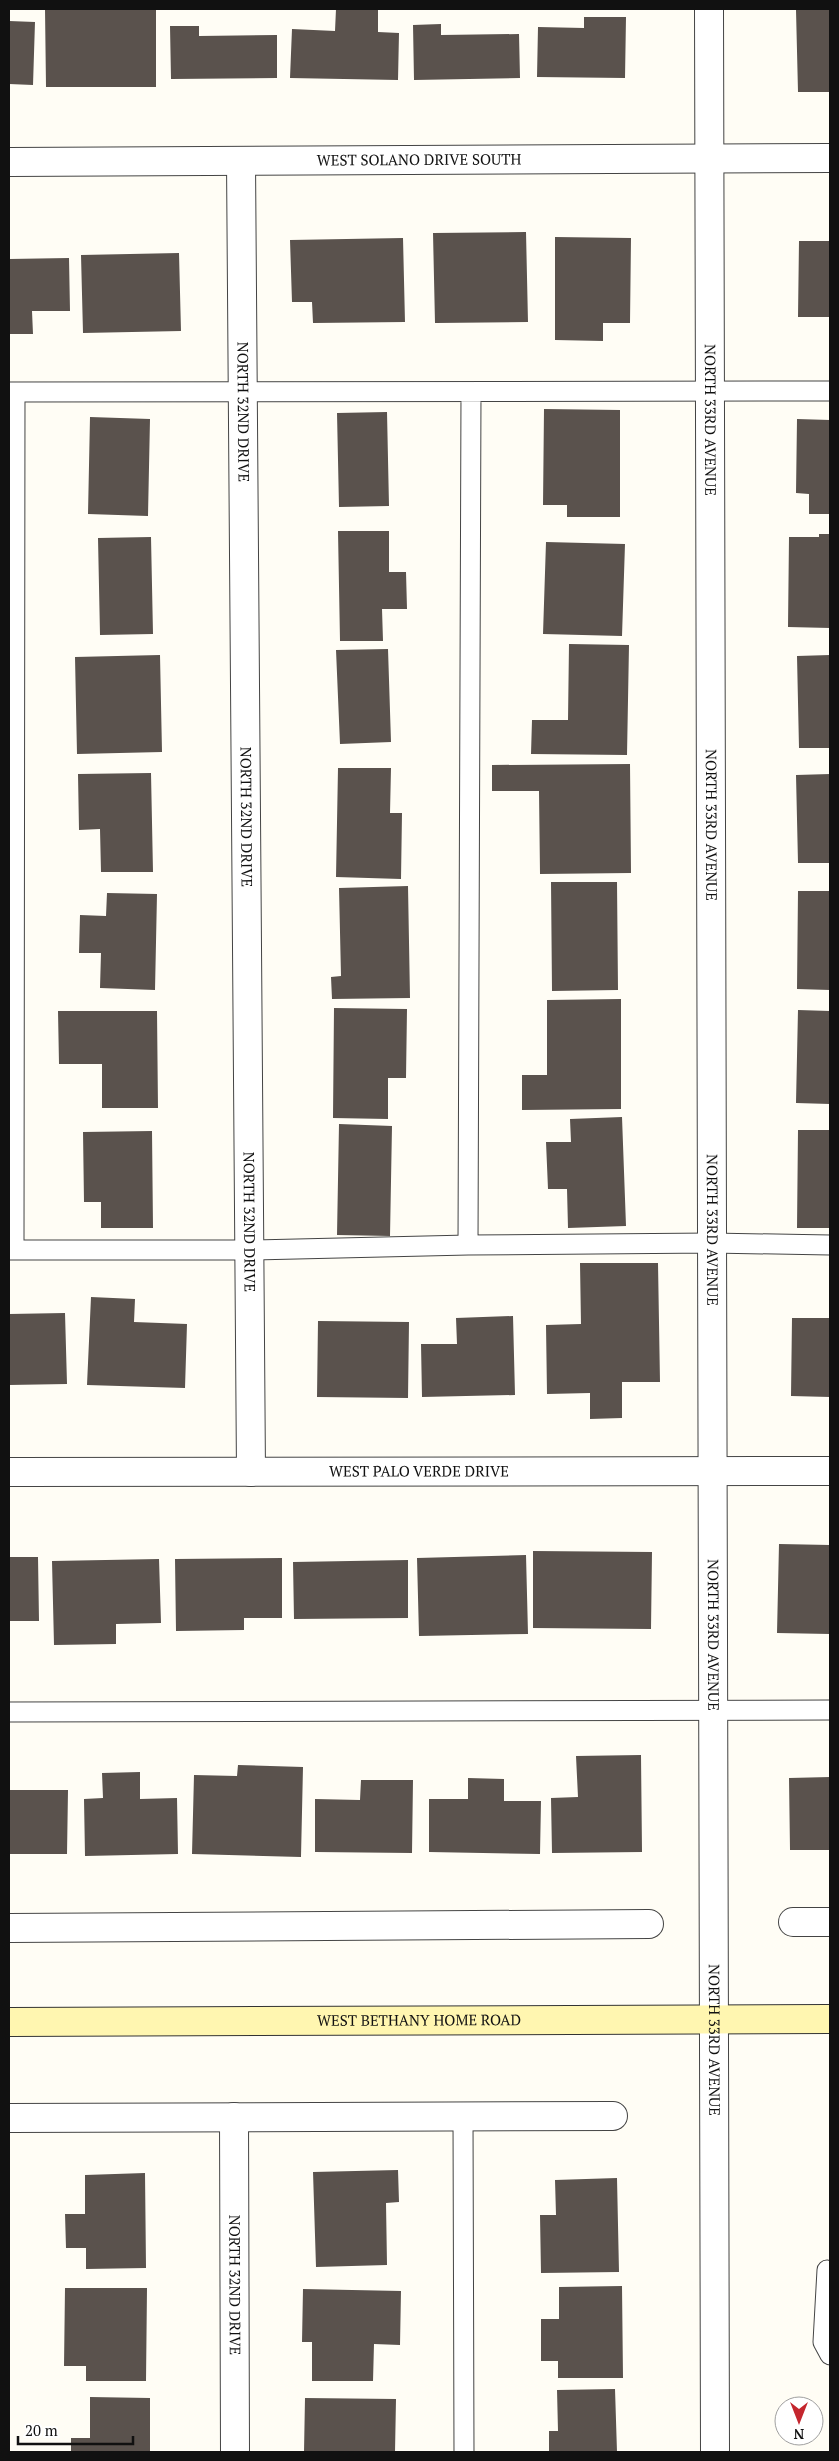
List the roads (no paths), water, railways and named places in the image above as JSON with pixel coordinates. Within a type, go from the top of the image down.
[{"type":"main road","name":"WEST BETHANY HOME ROAD","points":[[9,2022],[830,2019]]},
{"type":"street","name":"NORTH 33RD AVENUE","points":[[709,9],[715,2452]]},
{"type":"street","name":"WEST SOLANO DRIVE SOUTH","points":[[9,162],[830,158]]},
{"type":"street","name":"NORTH 32ND DRIVE","points":[[241,161],[251,1472]]},
{"type":"street","name":"WEST PALO VERDE DRIVE","points":[[9,1472],[830,1471]]},
{"type":"street","points":[[793,1922],[830,1922]]},
{"type":"street","points":[[9,1928],[649,1924]]},
{"type":"street","points":[[9,2118],[613,2116]]},
{"type":"street","name":"NORTH 32ND DRIVE","points":[[234,2117],[235,2452]]},
{"type":"lane","points":[[830,391],[12,392],[11,1249],[249,1250],[468,1245],[711,1243],[830,1245]]},
{"type":"lane","points":[[468,1245],[471,392]]},
{"type":"lane","points":[[9,1712],[830,1710]]},
{"type":"lane","points":[[463,2117],[464,2452]]},
{"type":"lane","points":[[827,2270],[823,2342],[830,2354]]}]
